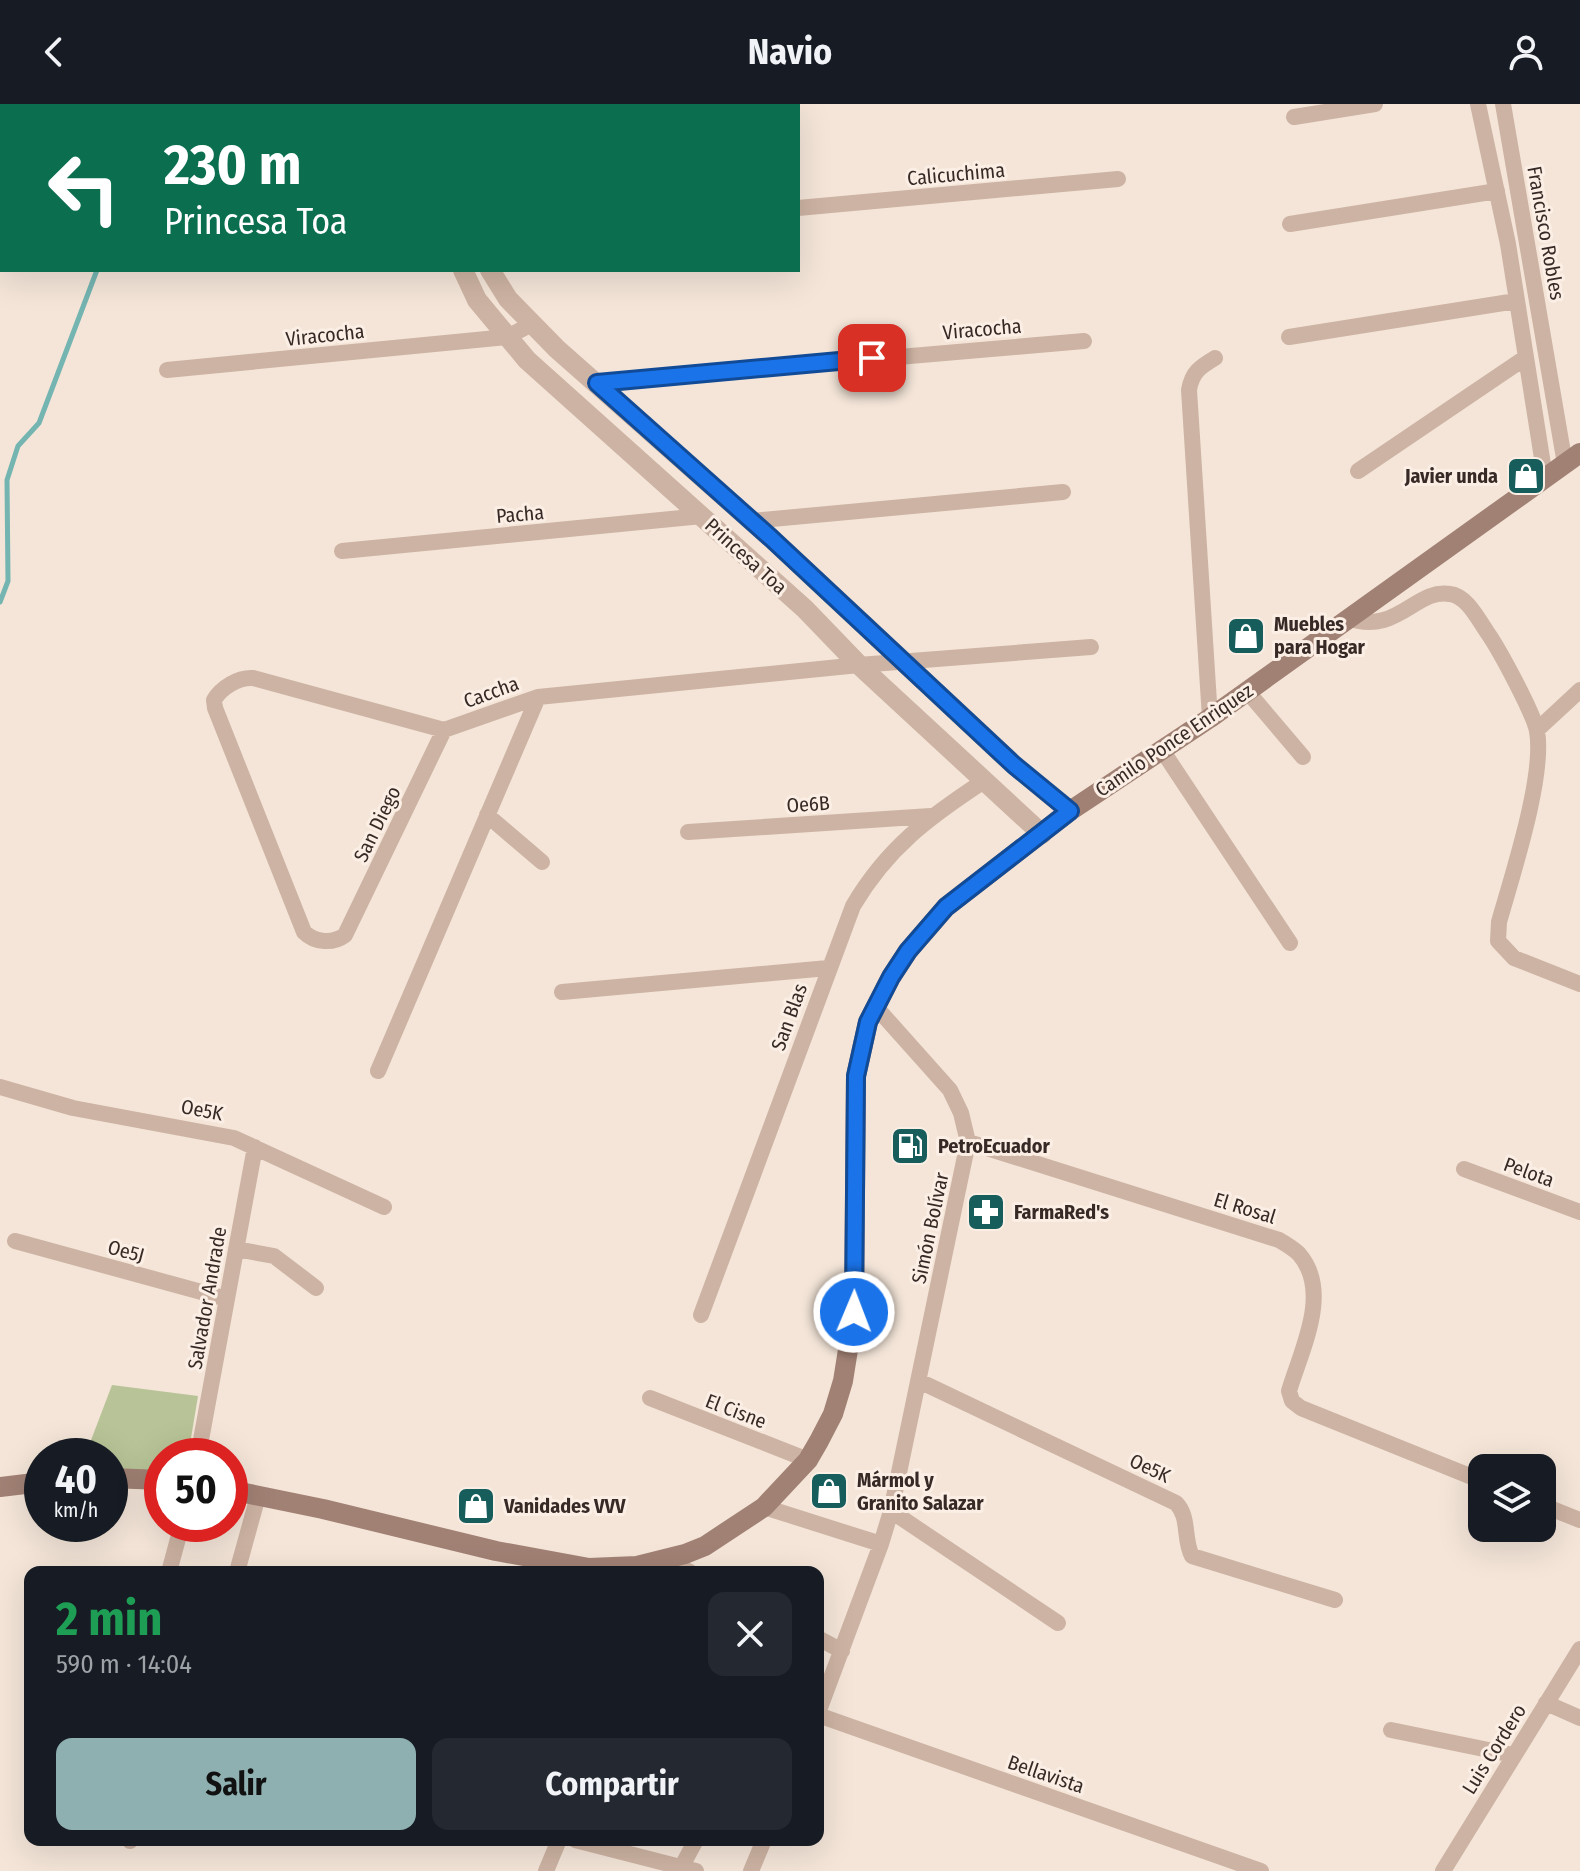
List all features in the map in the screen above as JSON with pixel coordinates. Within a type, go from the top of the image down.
[{"type":"main road","name":"Camilo Ponce Enrìquez","points":[[628,1566],[666,1560],[705,1546],[764,1507],[808,1460],[833,1414],[843,1381],[854,1312],[856,1076],[868,1022],[908,951],[946,907],[1070,811],[1210,718],[1572,459]]},
{"type":"main road","points":[[0,1487],[24,1484]]},
{"type":"main road","name":"Camilo Ponce Enrìquez","points":[[248,1494],[570,1566]]},
{"type":"street","points":[[1294,117],[1375,104]]},
{"type":"street","points":[[1478,104],[1497,191],[1545,477]]},
{"type":"street","name":"Francisco Robles","points":[[1503,104],[1572,459]]},
{"type":"street","name":"Calicuchima","points":[[800,208],[1118,179]]},
{"type":"street","points":[[1290,224],[1497,191]]},
{"type":"street","name":"Princesa Toa","points":[[464,272],[477,300],[537,370],[805,609],[859,665],[1042,834]]},
{"type":"street","name":"Princesa Toa","points":[[491,272],[508,299],[557,349],[752,521],[1014,765],[1070,811]]},
{"type":"street","points":[[1289,337],[1516,301]]},
{"type":"street","name":"Viracocha","points":[[167,370],[507,337],[532,324]]},
{"type":"street","name":"Viracocha","points":[[597,383],[1084,341]]},
{"type":"street","points":[[1210,718],[1189,390],[1197,369],[1215,358]]},
{"type":"street","points":[[1358,471],[1525,358]]},
{"type":"street","points":[[752,521],[1063,492]]},
{"type":"street","name":"Pacha","points":[[342,551],[702,516]]},
{"type":"street","points":[[1347,618],[1363,623],[1379,623],[1436,595],[1450,593],[1461,598],[1495,643],[1537,730],[1537,764],[1530,804],[1499,922],[1498,941],[1514,958],[1580,984]]},
{"type":"street","name":"Caccha","points":[[345,935],[332,941],[318,940],[304,932],[214,700],[217,694],[239,679],[253,678],[444,730],[538,697],[859,665],[1091,647]]},
{"type":"street","points":[[1537,730],[1580,690]]},
{"type":"street","points":[[1247,691],[1303,757]]},
{"type":"street","points":[[378,1071],[538,697]]},
{"type":"street","name":"San Diego","points":[[345,935],[444,730]]},
{"type":"street","points":[[1162,750],[1290,943]]},
{"type":"street","name":"San Blas","points":[[701,1315],[853,906],[869,879],[893,852],[931,816],[984,781]]},
{"type":"street","points":[[487,815],[542,862]]},
{"type":"street","name":"Oe6B","points":[[688,832],[931,816]]},
{"type":"street","points":[[562,992],[828,968]]},
{"type":"street","name":"Simón Bolívar","points":[[824,1698],[891,1511],[968,1142],[961,1113],[950,1090],[875,1006]]},
{"type":"street","name":"Oe5K","points":[[0,1087],[73,1108],[222,1134],[384,1207]]},
{"type":"street","name":"El Rosal","points":[[968,1142],[1279,1240],[1298,1252],[1309,1269],[1314,1291],[1313,1313],[1289,1391],[1292,1401],[1301,1408],[1468,1475]]},
{"type":"street","name":"Salvador Andrade","points":[[201,1438],[255,1147]]},
{"type":"street","name":"Pelota","points":[[1464,1169],[1580,1212]]},
{"type":"street","name":"Oe5J","points":[[15,1241],[227,1299]]},
{"type":"street","points":[[236,1249],[274,1256],[316,1288]]},
{"type":"street","name":"Oe5K","points":[[919,1381],[1176,1503],[1182,1509],[1187,1547],[1192,1556],[1335,1600]]},
{"type":"street","name":"El Cisne","points":[[650,1398],[808,1460]]},
{"type":"street","points":[[239,1566],[258,1496]]},
{"type":"street","points":[[764,1507],[881,1544]]},
{"type":"street","points":[[891,1511],[1058,1623]]},
{"type":"street","points":[[1556,1511],[1580,1520]]},
{"type":"street","points":[[171,1566],[177,1542]]},
{"type":"street","points":[[666,1560],[678,1566]]},
{"type":"street","points":[[824,1641],[842,1651]]},
{"type":"street","name":"Luis Cordero","points":[[1443,1871],[1580,1649]]},
{"type":"street","points":[[1546,1703],[1580,1718]]},
{"type":"street","name":"Bellavista","points":[[824,1716],[1261,1871]]},
{"type":"street","points":[[1391,1730],[1513,1755]]},
{"type":"street","points":[[546,1871],[556,1846]]},
{"type":"street","points":[[613,1846],[689,1869],[695,1846]]},
{"type":"street","points":[[751,1871],[761,1846]]},
{"type":"green space","points":[[112,1385],[198,1396],[191,1438],[144,1438],[144,1472],[128,1470],[128,1438],[92,1438]]},
{"type":"waterway","points":[[0,602],[8,581],[7,480],[18,446],[39,423],[96,272]]},
{"type":"place","name":"Javier unda","points":[[1526,476]]},
{"type":"place","name":"Muebles para Hogar","points":[[1246,636]]},
{"type":"place","name":"PetroEcuador","points":[[910,1146]]},
{"type":"place","name":"FarmaRed's","points":[[986,1212]]},
{"type":"place","name":"Mármol y Granito Salazar","points":[[829,1491]]},
{"type":"place","name":"Vanidades VVV","points":[[476,1506]]},
{"type":"route","points":[[854,1312],[856,1076],[868,1022],[908,951],[946,907],[1070,811],[1014,765],[771,538],[597,383],[872,358]]}]
